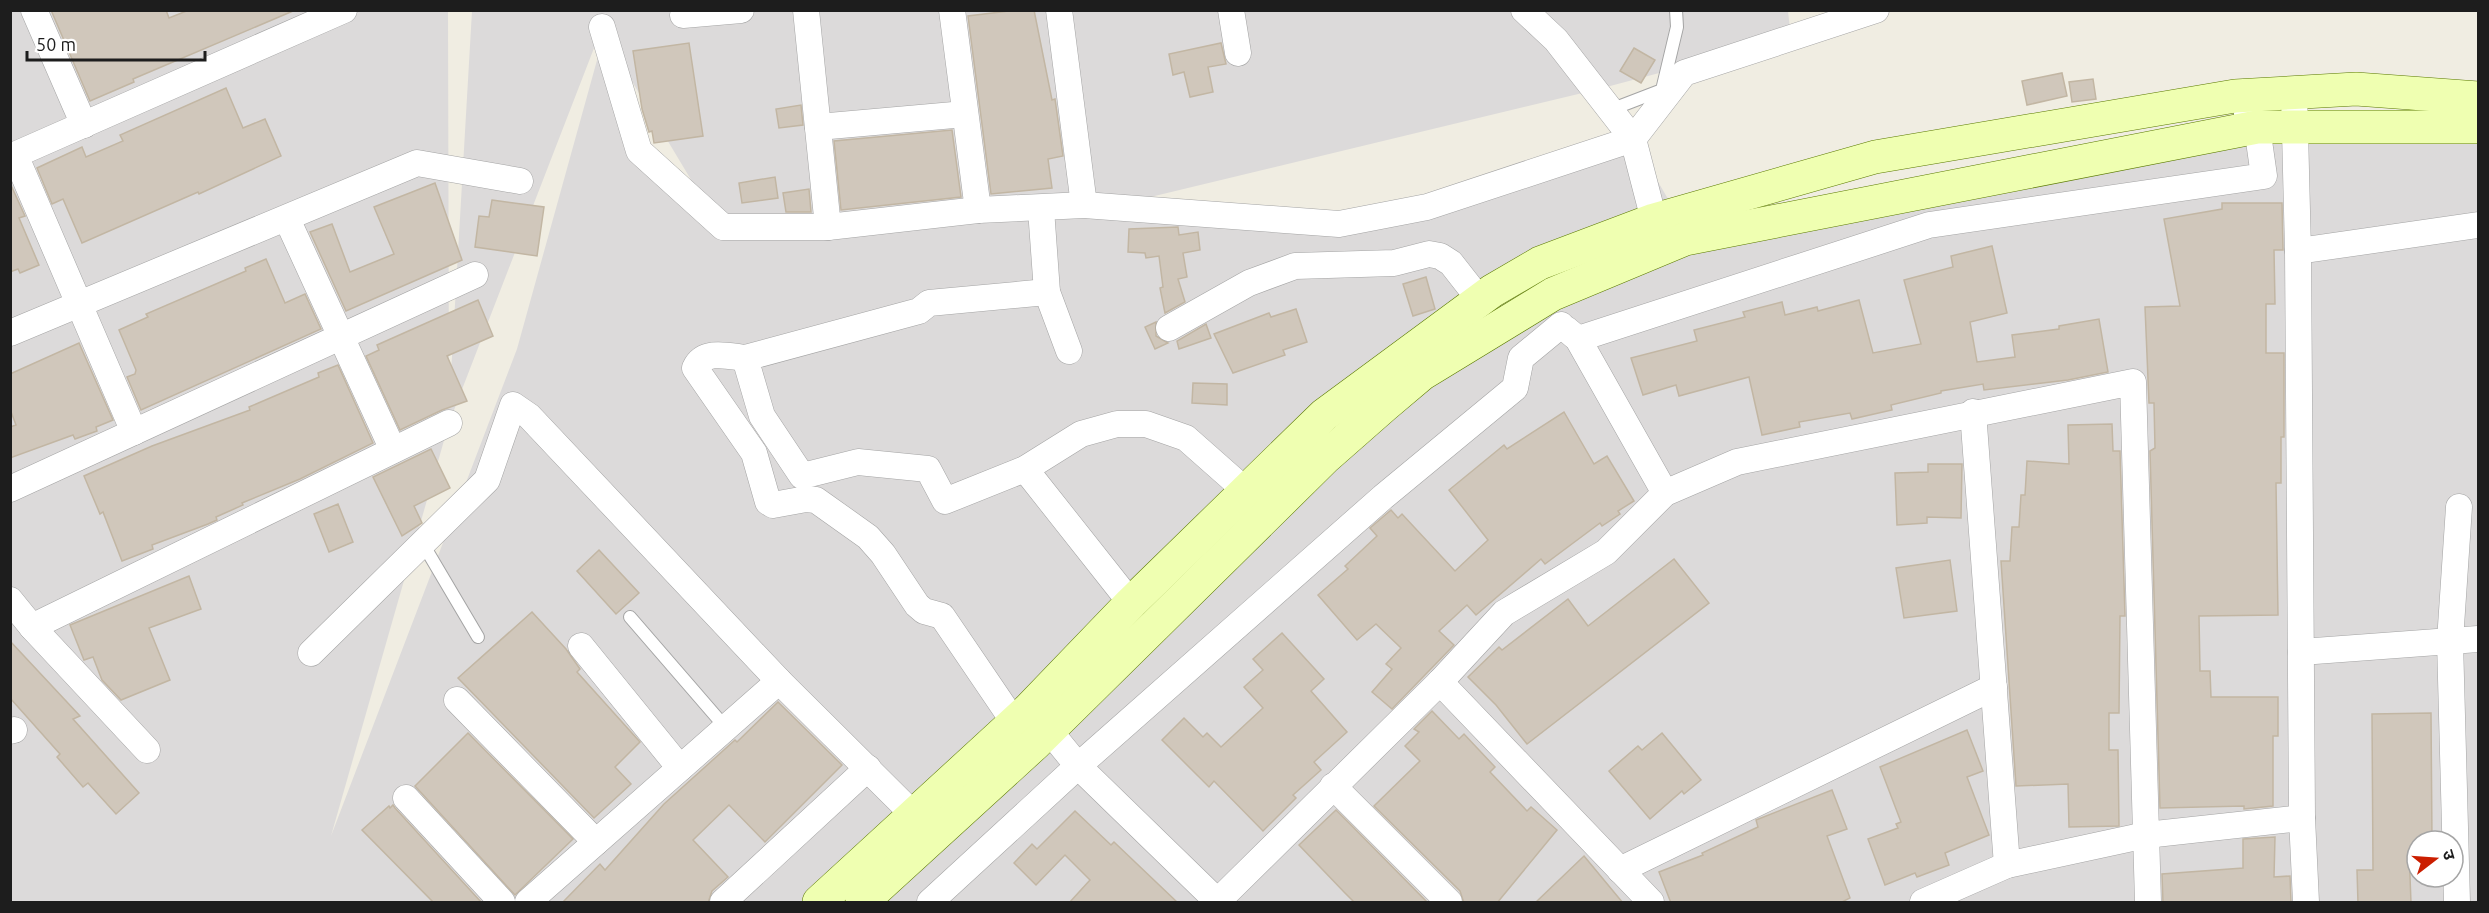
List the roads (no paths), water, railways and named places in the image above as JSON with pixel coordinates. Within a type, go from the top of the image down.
[{"type":"main road","points":[[862,903],[1031,720],[1131,603],[1324,414],[1480,300],[1540,263],[1654,220],[1875,157],[2235,96],[2356,89],[2478,98]]},
{"type":"main road","points":[[819,903],[914,815],[1031,720],[1384,406],[1438,363],[1553,294],[1685,239],[2257,128],[2478,127]]},
{"type":"street","points":[[34,10],[84,125]]},
{"type":"street","points":[[134,432],[13,156],[344,10]]},
{"type":"street","points":[[683,15],[741,10]]},
{"type":"street","points":[[806,10],[828,227]]},
{"type":"street","points":[[952,10],[978,210]]},
{"type":"street","points":[[1059,10],[1083,205]]},
{"type":"street","points":[[1231,10],[1238,53]]},
{"type":"street","points":[[1524,10],[1556,40],[1633,139],[1654,220]]},
{"type":"street","points":[[602,27],[639,151],[723,226],[828,227],[978,210],[1041,209],[1083,205],[1339,224],[1427,207],[1633,139],[1684,73],[1876,10]]},
{"type":"street","points":[[2294,91],[2298,251],[2302,818],[2306,903]]},
{"type":"street","points":[[930,903],[1078,766],[1383,497],[1515,388],[1521,358],[1569,332],[1929,225],[2264,176],[2257,128],[2235,96]]},
{"type":"street","points":[[818,127],[965,114]]},
{"type":"street","points":[[10,333],[417,163],[520,181]]},
{"type":"street","points":[[1041,209],[1047,292],[1069,351]]},
{"type":"street","points":[[287,219],[393,450]]},
{"type":"street","points":[[2298,251],[2478,225]]},
{"type":"street","points":[[1169,328],[1249,283],[1295,267],[1394,263],[1429,254],[1440,256],[1451,263],[1480,300]]},
{"type":"street","points":[[10,489],[475,275]]},
{"type":"street","points":[[1047,292],[929,303],[919,311],[745,358],[714,355],[698,363],[695,368],[754,453],[768,502],[773,505],[806,498],[816,500],[868,537],[883,554],[917,605],[924,611],[942,616],[1031,720],[1217,902],[1440,682],[1504,612],[1606,552],[1665,494],[1737,462],[1973,412],[2133,382],[2148,903]]},
{"type":"street","points":[[1553,294],[1569,332],[1665,494]]},
{"type":"street","points":[[745,358],[762,416],[802,476],[858,462],[928,469],[945,501],[1025,469],[1081,434],[1098,427],[1146,424],[1186,438],[1246,491]]},
{"type":"street","points":[[311,653],[487,480],[513,405],[529,416],[779,681],[914,815]]},
{"type":"street","points":[[1973,412],[2007,865]]},
{"type":"street","points":[[32,627],[449,423]]},
{"type":"street","points":[[1025,469],[1131,603]]},
{"type":"street","points":[[2457,903],[2450,641],[2459,507]]},
{"type":"street","points":[[10,600],[32,627],[147,750]]},
{"type":"street","points":[[2301,652],[2478,639]]},
{"type":"street","points":[[581,646],[680,768]]},
{"type":"street","points":[[528,903],[779,681]]},
{"type":"street","points":[[1440,682],[1651,903]]},
{"type":"street","points":[[1620,870],[1994,687]]},
{"type":"street","points":[[457,700],[596,842]]},
{"type":"street","points":[[723,903],[868,768]]},
{"type":"street","points":[[1333,786],[1449,903]]},
{"type":"street","points":[[406,798],[502,903]]},
{"type":"street","points":[[1923,903],[2007,865],[2146,835],[2302,818]]},
{"type":"lane","points":[[1610,110],[1662,90],[1677,27],[1676,10]]},
{"type":"lane","points":[[423,543],[478,637]]},
{"type":"lane","points":[[630,617],[726,728]]}]
